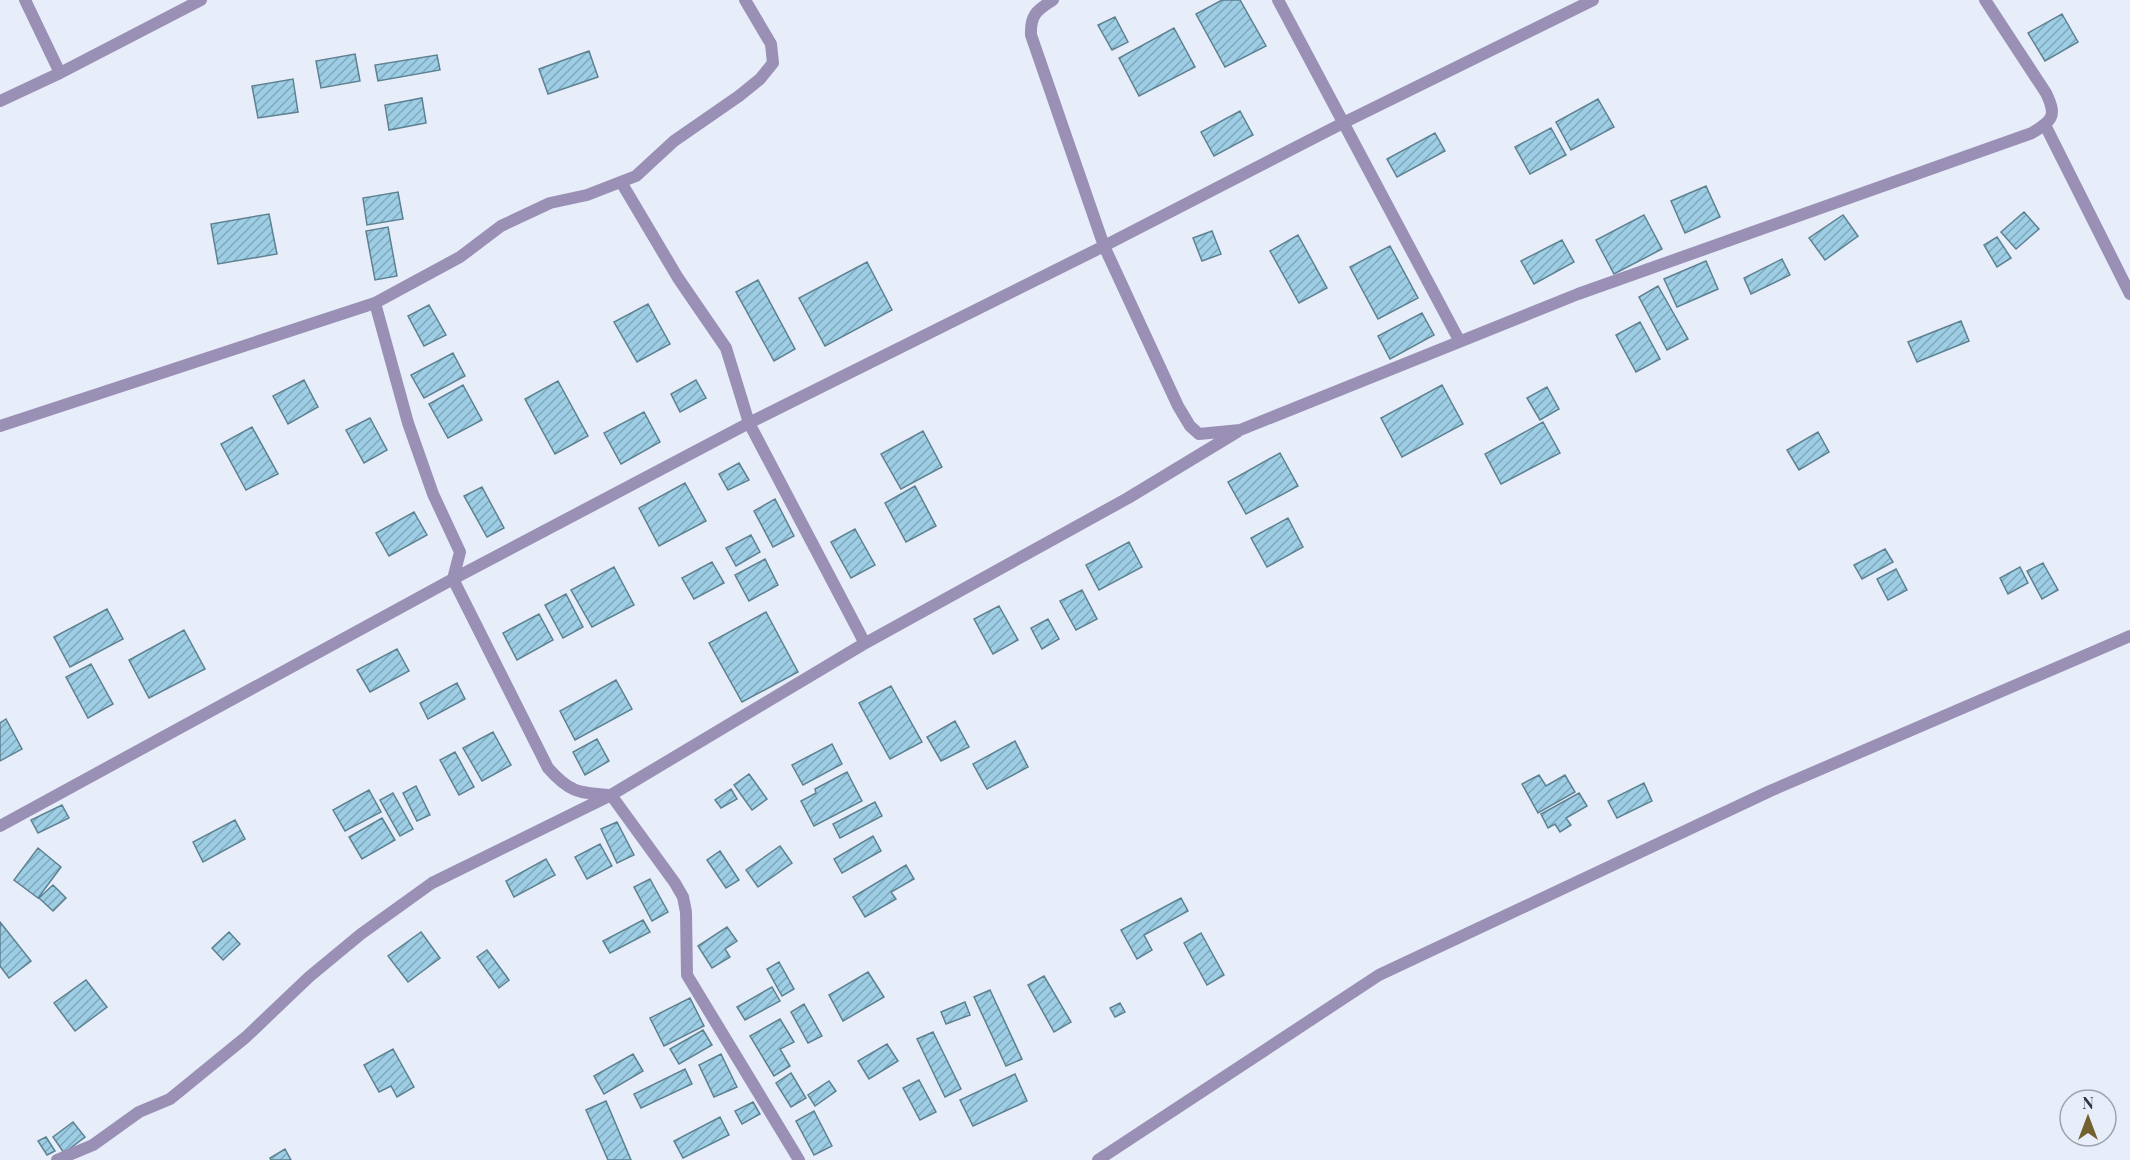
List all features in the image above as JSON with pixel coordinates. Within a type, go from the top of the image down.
[{"type":"street","points":[[25,0],[60,73]]},
{"type":"street","points":[[0,102],[201,0]]},
{"type":"street","points":[[0,426],[375,303],[460,257],[501,226],[550,203],[587,195],[636,176],[674,141],[760,79],[773,63],[771,44],[745,0]]},
{"type":"street","points":[[1053,0],[1035,11],[1030,22],[1030,35],[1104,246],[1178,406],[1190,426],[1200,434],[1240,430]]},
{"type":"street","points":[[1278,0],[1345,122],[1459,340]]},
{"type":"street","points":[[0,826],[453,579],[749,423],[1104,246],[1345,122],[1593,0]]},
{"type":"street","points":[[57,1160],[93,1144],[139,1112],[170,1099],[246,1037],[309,976],[361,934],[432,884],[611,795],[862,645],[1128,498],[1240,430],[1459,340],[1751,231],[2032,133],[2045,125],[2052,117],[2054,109],[1985,0]]},
{"type":"street","points":[[2045,125],[2130,294]]},
{"type":"street","points":[[621,182],[678,278],[726,348],[749,423],[859,632],[863,640],[862,645]]},
{"type":"street","points":[[375,303],[408,423],[434,494],[460,552],[453,579],[548,768],[564,786],[579,793],[611,795]]},
{"type":"street","points":[[1098,1160],[1379,975],[1770,791],[2130,636]]},
{"type":"street","points":[[611,795],[683,897],[686,912],[687,975],[799,1160]]},
{"type":"building","points":[[1222,0],[1240,0],[1266,46],[1225,67],[1196,14]]},
{"type":"building","points":[[2062,14],[2078,42],[2045,61],[2028,33]]},
{"type":"building","points":[[1115,17],[1128,42],[1112,50],[1098,25]]},
{"type":"building","points":[[1174,28],[1195,67],[1139,96],[1119,58]]},
{"type":"building","points":[[589,51],[598,77],[548,94],[539,69]]},
{"type":"building","points":[[355,54],[360,81],[321,88],[316,61]]},
{"type":"building","points":[[437,55],[440,70],[378,81],[375,65]]},
{"type":"building","points":[[293,79],[298,112],[258,118],[252,86]]},
{"type":"building","points":[[422,98],[426,123],[389,130],[385,105]]},
{"type":"building","points":[[1598,99],[1614,127],[1571,150],[1556,122]]},
{"type":"building","points":[[1240,111],[1253,135],[1214,156],[1201,132]]},
{"type":"building","points":[[1551,128],[1566,155],[1530,174],[1515,147]]},
{"type":"building","points":[[1435,133],[1445,151],[1397,177],[1387,159]]},
{"type":"building","points":[[1706,186],[1720,217],[1685,233],[1671,201]]},
{"type":"building","points":[[398,192],[403,219],[367,225],[363,198]]},
{"type":"building","points":[[2024,212],[2039,229],[2016,249],[2001,232]]},
{"type":"building","points":[[269,214],[277,254],[218,264],[211,224]]},
{"type":"building","points":[[1644,215],[1662,249],[1614,274],[1596,240]]},
{"type":"building","points":[[1843,215],[1858,236],[1825,260],[1809,238]]},
{"type":"building","points":[[388,227],[397,276],[375,280],[366,231]]},
{"type":"building","points":[[1212,231],[1221,254],[1202,261],[1193,238]]},
{"type":"building","points":[[1298,235],[1327,288],[1299,303],[1270,251]]},
{"type":"building","points":[[1997,237],[2011,258],[1997,267],[1984,245]]},
{"type":"building","points":[[1562,240],[1574,262],[1534,284],[1521,261]]},
{"type":"building","points":[[1390,246],[1418,298],[1378,319],[1350,267]]},
{"type":"building","points":[[1782,259],[1790,275],[1751,294],[1744,278]]},
{"type":"building","points":[[1706,261],[1718,289],[1677,307],[1664,279]]},
{"type":"building","points":[[867,262],[892,310],[825,346],[799,298]]},
{"type":"building","points":[[758,280],[795,349],[774,361],[736,292]]},
{"type":"building","points":[[1658,286],[1688,339],[1667,350],[1639,297]]},
{"type":"building","points":[[648,304],[670,344],[637,362],[614,322]]},
{"type":"building","points":[[429,305],[446,335],[424,346],[408,316]]},
{"type":"building","points":[[1422,313],[1434,335],[1390,359],[1378,336]]},
{"type":"building","points":[[1961,321],[1969,341],[1917,362],[1908,342]]},
{"type":"building","points":[[1640,322],[1660,359],[1636,372],[1616,335]]},
{"type":"building","points":[[453,353],[465,376],[424,398],[411,375]]},
{"type":"building","points":[[304,380],[318,407],[288,424],[273,396]]},
{"type":"building","points":[[696,380],[706,398],[680,412],[671,394]]},
{"type":"building","points":[[558,381],[588,436],[555,454],[525,399]]},
{"type":"building","points":[[463,385],[482,420],[448,438],[429,404]]},
{"type":"building","points":[[1442,385],[1463,424],[1402,457],[1381,418]]},
{"type":"building","points":[[1547,387],[1559,409],[1540,420],[1527,398]]},
{"type":"building","points":[[644,412],[660,442],[621,464],[604,433]]},
{"type":"building","points":[[370,418],[387,450],[364,463],[346,430]]},
{"type":"building","points":[[1543,422],[1560,453],[1501,484],[1485,454]]},
{"type":"building","points":[[252,427],[278,474],[246,490],[221,444]]},
{"type":"building","points":[[923,431],[942,467],[901,489],[881,454]]},
{"type":"building","points":[[1818,432],[1829,452],[1799,470],[1787,450]]},
{"type":"building","points":[[1280,453],[1298,486],[1246,514],[1228,482]]},
{"type":"building","points":[[739,463],[749,480],[728,490],[719,474]]},
{"type":"building","points":[[685,483],[706,521],[659,546],[639,508]]},
{"type":"building","points":[[915,486],[936,526],[906,542],[885,503]]},
{"type":"building","points":[[482,487],[504,528],[487,537],[464,496]]},
{"type":"building","points":[[775,499],[794,536],[773,547],[754,511]]},
{"type":"building","points":[[414,512],[427,535],[389,556],[376,533]]},
{"type":"building","points":[[1288,518],[1303,547],[1267,567],[1251,538]]},
{"type":"building","points":[[855,529],[875,565],[851,578],[831,542]]},
{"type":"building","points":[[751,535],[760,552],[736,566],[726,548]]},
{"type":"building","points":[[1129,542],[1142,567],[1099,590],[1086,565]]},
{"type":"building","points":[[1885,549],[1893,562],[1862,579],[1854,565]]},
{"type":"building","points":[[765,559],[778,585],[749,601],[735,575]]},
{"type":"building","points":[[712,562],[724,583],[694,599],[682,578]]},
{"type":"building","points":[[2043,563],[2058,590],[2042,599],[2027,571]]},
{"type":"building","points":[[614,567],[634,605],[592,627],[571,590]]},
{"type":"building","points":[[2020,567],[2028,583],[2008,594],[2000,578]]},
{"type":"building","points":[[1896,569],[1907,590],[1888,600],[1877,579]]},
{"type":"building","points":[[1082,590],[1097,619],[1076,630],[1060,601]]},
{"type":"building","points":[[566,594],[583,627],[563,638],[545,605]]},
{"type":"building","points":[[999,606],[1018,640],[993,654],[974,619]]},
{"type":"building","points":[[107,609],[123,639],[70,667],[54,637]]},
{"type":"building","points":[[766,612],[798,672],[742,702],[709,643]]},
{"type":"building","points":[[539,614],[553,640],[517,660],[503,633]]},
{"type":"building","points":[[1048,619],[1059,639],[1042,649],[1031,628]]},
{"type":"building","points":[[184,630],[205,669],[149,698],[129,660]]},
{"type":"building","points":[[397,649],[409,671],[370,692],[357,670]]},
{"type":"building","points":[[91,664],[113,704],[88,718],[66,677]]},
{"type":"building","points":[[616,680],[632,709],[575,740],[560,711]]},
{"type":"building","points":[[457,683],[465,699],[428,719],[420,703]]},
{"type":"building","points":[[891,686],[922,742],[890,759],[859,703]]},
{"type":"building","points":[[6,719],[22,749],[0,761],[0,723]]},
{"type":"building","points":[[955,721],[969,747],[941,761],[927,737]]},
{"type":"building","points":[[493,732],[511,765],[482,781],[463,748]]},
{"type":"building","points":[[597,739],[609,761],[585,775],[573,752]]},
{"type":"building","points":[[1015,741],[1028,767],[987,789],[973,764]]},
{"type":"building","points":[[832,744],[842,764],[803,785],[792,765]]},
{"type":"building","points":[[455,752],[474,787],[459,795],[440,760]]},
{"type":"building","points":[[847,772],[862,801],[814,826],[801,801],[816,793],[815,789]]},
{"type":"building","points":[[749,774],[767,799],[752,810],[734,785]]},
{"type":"building","points":[[1539,775],[1546,786],[1565,775],[1575,792],[1538,813],[1522,784]]},
{"type":"building","points":[[1644,783],[1652,801],[1617,818],[1608,801]]},
{"type":"building","points":[[416,786],[430,815],[417,821],[403,793]]},
{"type":"building","points":[[731,789],[737,799],[721,808],[715,800]]},
{"type":"building","points":[[369,790],[381,812],[345,831],[333,810]]},
{"type":"building","points":[[393,793],[413,829],[400,836],[380,800]]},
{"type":"building","points":[[1579,793],[1587,806],[1566,818],[1571,825],[1560,832],[1555,824],[1548,828],[1541,814]]},
{"type":"building","points":[[875,802],[882,816],[840,838],[833,824]]},
{"type":"building","points":[[62,805],[69,818],[38,833],[31,820]]},
{"type":"building","points":[[382,818],[395,840],[362,859],[349,837]]},
{"type":"building","points":[[235,820],[245,839],[203,862],[193,842]]},
{"type":"building","points":[[617,822],[634,855],[617,863],[601,829]]},
{"type":"building","points":[[873,836],[881,851],[842,873],[834,859]]},
{"type":"building","points":[[600,844],[612,866],[587,879],[575,857]]},
{"type":"building","points":[[780,846],[792,863],[758,887],[746,870]]},
{"type":"building","points":[[38,848],[61,867],[38,898],[14,880]]},
{"type":"building","points":[[720,851],[739,880],[726,888],[707,860]]},
{"type":"building","points":[[546,859],[555,875],[514,897],[506,881]]},
{"type":"building","points":[[906,865],[914,879],[891,892],[896,899],[865,917],[853,897]]},
{"type":"building","points":[[650,879],[668,912],[652,921],[634,887]]},
{"type":"building","points":[[53,885],[66,898],[53,911],[39,898]]},
{"type":"building","points":[[1181,898],[1188,911],[1144,935],[1152,950],[1137,959],[1121,930]]},
{"type":"building","points":[[643,920],[650,932],[610,953],[603,941]]},
{"type":"building","points":[[0,922],[31,961],[9,978],[0,966]]},
{"type":"building","points":[[727,927],[737,941],[725,949],[730,957],[712,968],[698,946]]},
{"type":"building","points":[[229,932],[240,944],[223,960],[212,948]]},
{"type":"building","points":[[421,932],[440,958],[408,982],[388,956]]},
{"type":"building","points":[[1201,933],[1224,975],[1207,985],[1184,943]]},
{"type":"building","points":[[487,950],[509,980],[499,988],[477,957]]},
{"type":"building","points":[[779,962],[794,989],[782,996],[767,969]]},
{"type":"building","points":[[868,972],[884,997],[843,1021],[829,995]]},
{"type":"building","points":[[1044,976],[1071,1022],[1054,1032],[1028,985]]},
{"type":"building","points":[[86,980],[107,1007],[75,1031],[54,1003]]},
{"type":"building","points":[[772,987],[780,1001],[745,1020],[737,1007]]},
{"type":"building","points":[[990,990],[1022,1059],[1006,1066],[974,997]]},
{"type":"building","points":[[690,998],[704,1026],[664,1046],[650,1018]]},
{"type":"building","points":[[965,1002],[970,1015],[946,1024],[941,1012]]},
{"type":"building","points":[[1120,1003],[1125,1012],[1115,1017],[1110,1008]]},
{"type":"building","points":[[804,1004],[822,1036],[808,1043],[791,1012]]},
{"type":"building","points":[[780,1019],[794,1042],[780,1049],[790,1066],[774,1076],[750,1036]]},
{"type":"building","points":[[703,1030],[712,1045],[679,1064],[670,1049]]},
{"type":"building","points":[[933,1032],[961,1089],[945,1097],[917,1039]]},
{"type":"building","points":[[887,1044],[898,1061],[869,1079],[858,1061]]},
{"type":"building","points":[[393,1049],[414,1087],[397,1097],[391,1086],[379,1092],[364,1065]]},
{"type":"building","points":[[633,1054],[643,1071],[604,1094],[594,1076]]},
{"type":"building","points":[[721,1054],[737,1087],[714,1097],[699,1065]]},
{"type":"building","points":[[685,1069],[692,1084],[641,1108],[634,1094]]},
{"type":"building","points":[[791,1073],[806,1098],[791,1107],[776,1083]]},
{"type":"building","points":[[1015,1074],[1027,1101],[973,1126],[960,1100]]},
{"type":"building","points":[[919,1080],[936,1112],[920,1120],[903,1088]]},
{"type":"building","points":[[829,1081],[836,1091],[815,1106],[808,1095]]},
{"type":"building","points":[[606,1101],[631,1160],[608,1160],[586,1110]]},
{"type":"building","points":[[753,1102],[760,1114],[742,1124],[735,1111]]},
{"type":"building","points":[[814,1111],[832,1146],[814,1155],[796,1121]]},
{"type":"building","points":[[720,1117],[729,1135],[683,1158],[674,1141]]},
{"type":"building","points":[[73,1122],[85,1137],[64,1153],[53,1137]]},
{"type":"building","points":[[46,1137],[55,1151],[47,1155],[38,1141]]},
{"type":"building","points":[[285,1149],[291,1160],[271,1160],[270,1158]]}]
